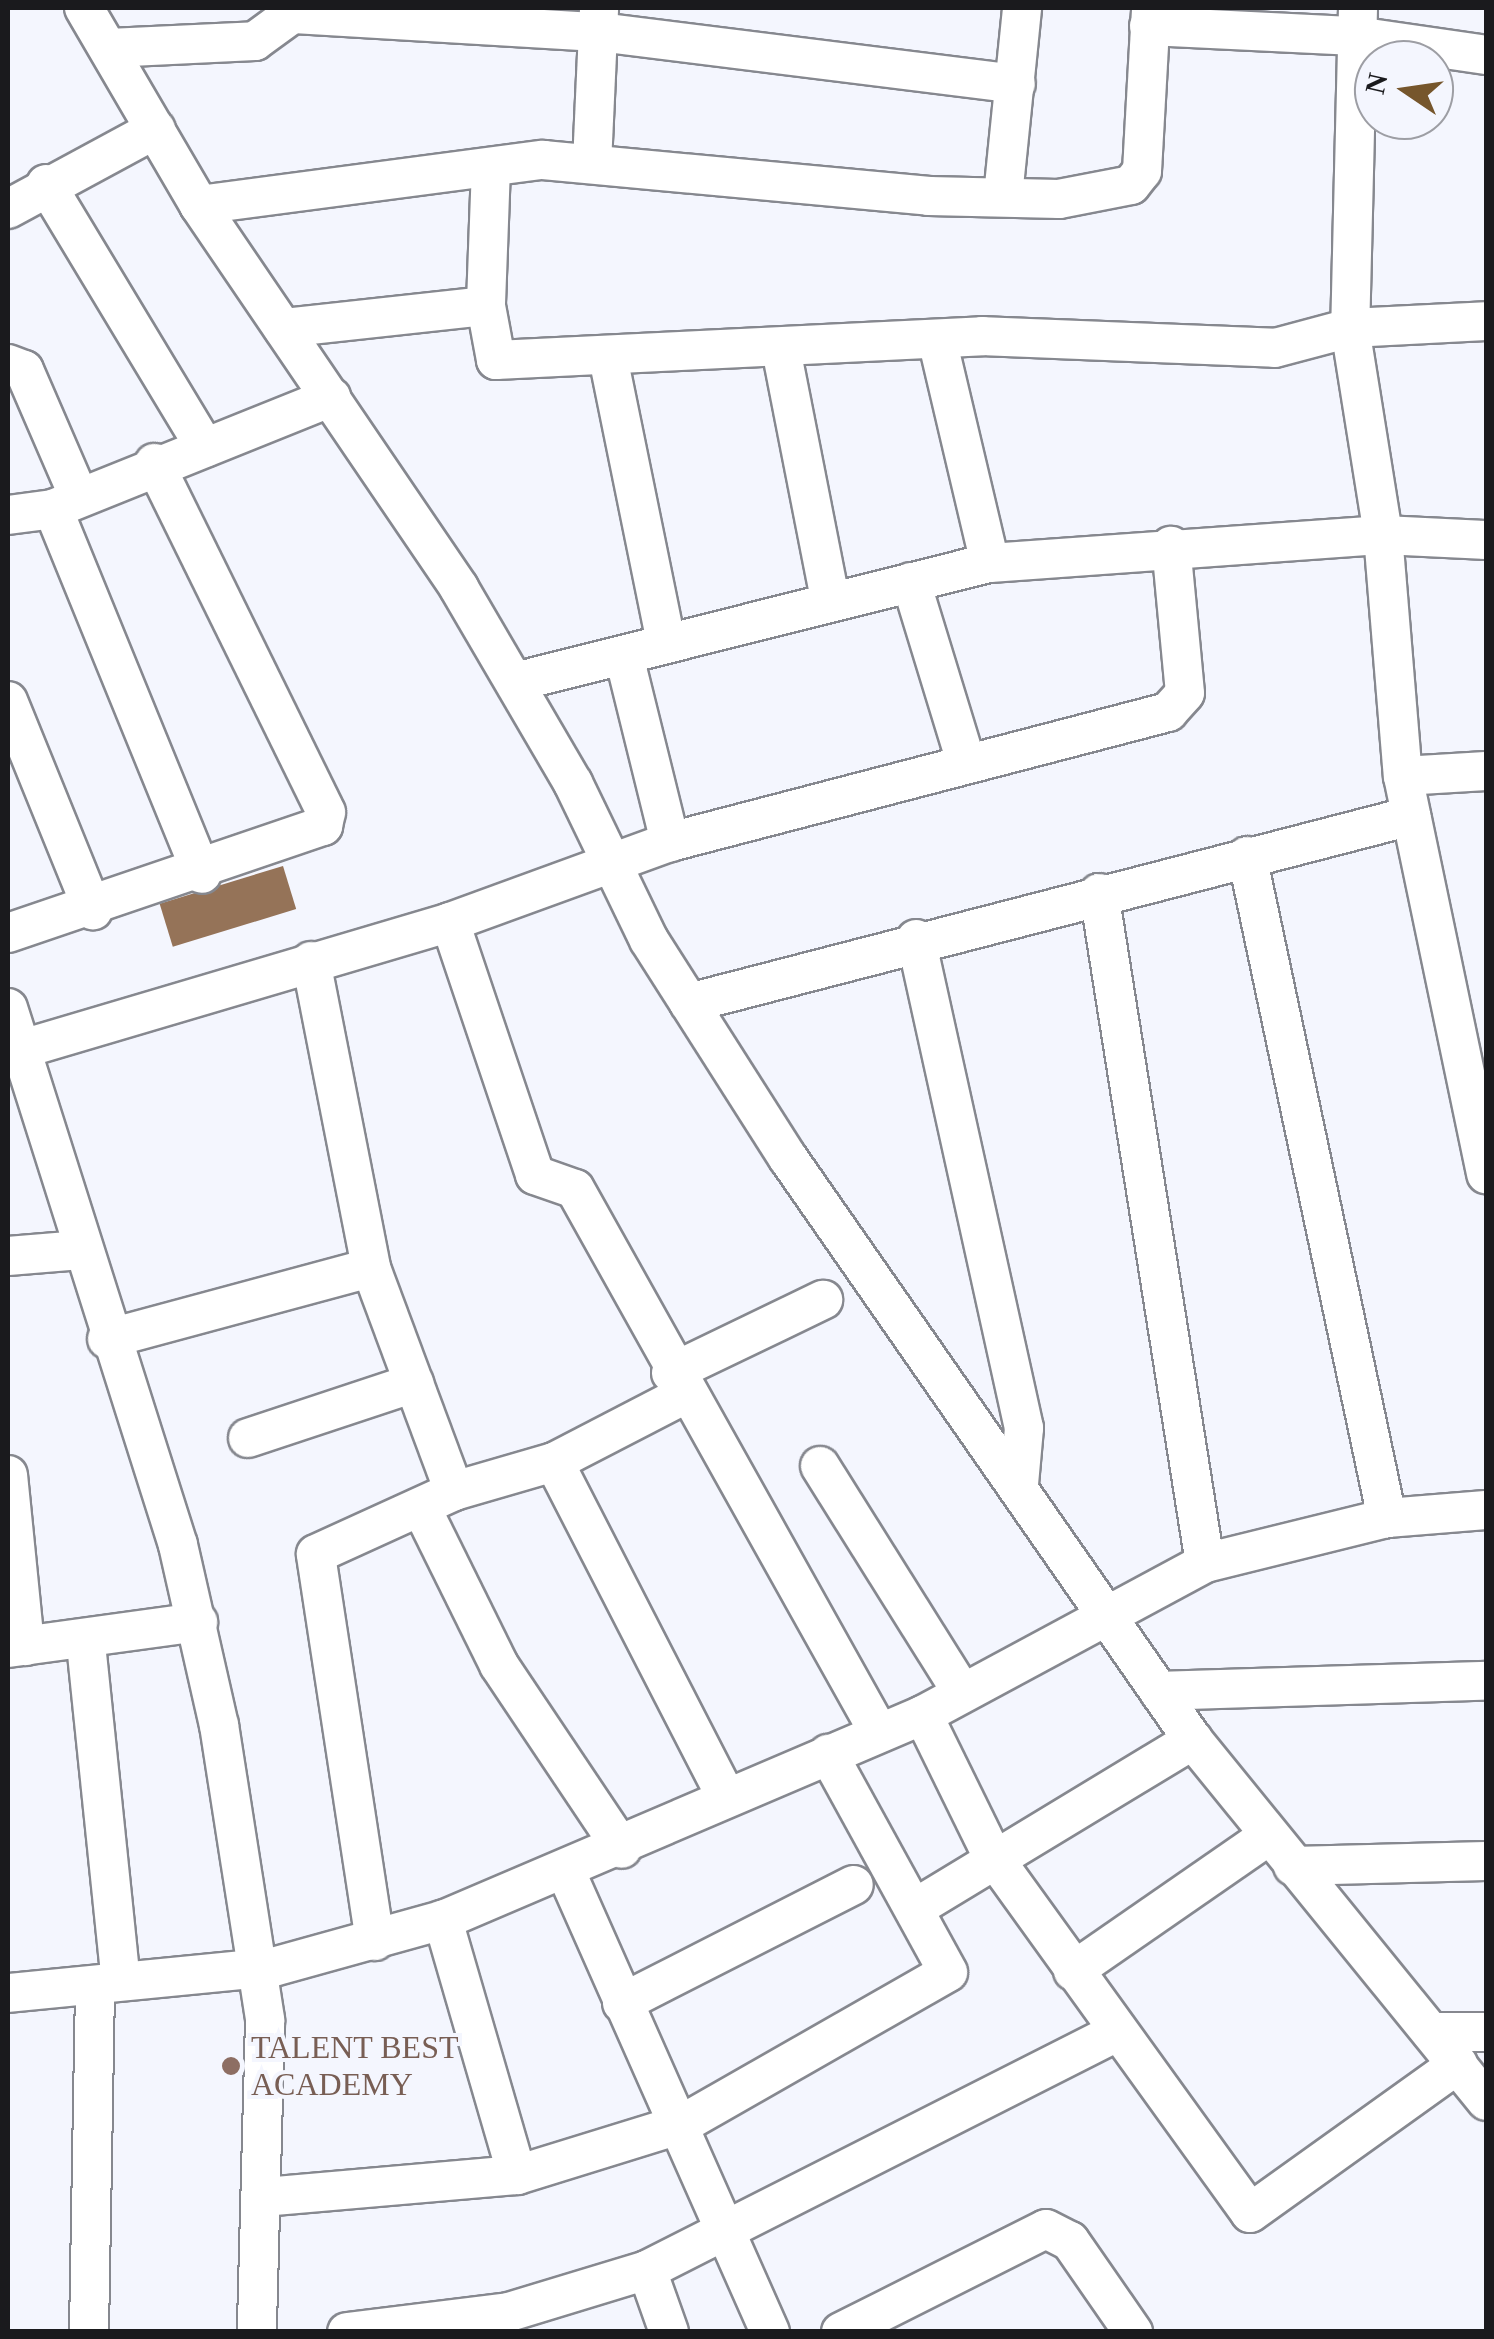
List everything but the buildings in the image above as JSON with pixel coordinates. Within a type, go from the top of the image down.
[{"type":"street","points":[[84,8],[199,205],[332,397],[515,682],[689,1003],[1193,1740],[1486,2101]]},
{"type":"street","points":[[1003,196],[1022,8]]},
{"type":"street","points":[[109,48],[255,41],[292,11],[599,20],[1016,84]]},
{"type":"street","points":[[199,205],[490,166],[592,164],[1059,200],[1132,186],[1142,171],[1150,16],[1357,22],[1486,55]]},
{"type":"street","points":[[592,164],[599,20]]},
{"type":"street","points":[[1357,22],[1350,328],[1383,534],[1403,776],[1486,1174]]},
{"type":"street","points":[[8,210],[46,184],[156,129]]},
{"type":"street","points":[[490,166],[486,306],[496,360],[937,339],[1275,348],[1350,328],[1486,320]]},
{"type":"street","points":[[46,184],[205,448]]},
{"type":"street","points":[[283,328],[486,306]]},
{"type":"street","points":[[937,339],[990,563]]},
{"type":"street","points":[[781,349],[830,598]]},
{"type":"street","points":[[608,357],[666,642]]},
{"type":"street","points":[[8,364],[24,370],[65,502],[202,874]]},
{"type":"street","points":[[8,515],[65,502],[154,463],[205,448],[332,397]]},
{"type":"street","points":[[8,933],[202,874],[301,840],[323,826],[326,812],[154,463]]},
{"type":"street","points":[[515,682],[830,598],[990,563],[1171,546],[1383,534],[1486,540]]},
{"type":"street","points":[[19,1062],[311,961],[450,922],[614,866],[670,842],[1183,705],[1171,546]]},
{"type":"street","points":[[912,582],[966,762]]},
{"type":"street","points":[[624,656],[670,842]]},
{"type":"street","points":[[8,701],[92,910]]},
{"type":"street","points":[[1403,776],[1486,771]]},
{"type":"street","points":[[689,1003],[916,940],[1410,816]]},
{"type":"street","points":[[1247,856],[1386,1518]]},
{"type":"street","points":[[1099,893],[1205,1564]]},
{"type":"street","points":[[450,922],[535,1175],[575,1188],[677,1384],[878,1731]]},
{"type":"street","points":[[916,940],[1024,1428],[1019,1484]]},
{"type":"street","points":[[311,961],[371,1268],[414,1383],[437,1499],[499,1665],[622,1849]]},
{"type":"street","points":[[8,1008],[19,1062],[198,1622],[258,1968],[264,2197],[256,2332]]},
{"type":"street","points":[[8,1256],[81,1250]]},
{"type":"street","points":[[107,1339],[371,1268]]},
{"type":"street","points":[[375,1941],[333,1628],[312,1568],[325,1546],[437,1499],[554,1462],[677,1384],[823,1300]]},
{"type":"street","points":[[248,1438],[414,1383]]},
{"type":"street","points":[[554,1462],[726,1796]]},
{"type":"street","points":[[820,1466],[961,1691]]},
{"type":"street","points":[[8,1475],[16,1646],[86,1644],[198,1622]]},
{"type":"street","points":[[8,1994],[258,1968],[375,1941],[443,1920],[622,1849],[726,1796],[878,1731],[923,1716],[961,1691],[1047,1656],[1106,1609],[1205,1564],[1386,1518],[1486,1510]]},
{"type":"street","points":[[86,1644],[108,1983],[89,2332]]},
{"type":"street","points":[[1160,1690],[1486,1681]]},
{"type":"street","points":[[923,1716],[992,1855],[1113,2034],[1256,2214],[1458,2064]]},
{"type":"street","points":[[917,1907],[992,1855],[1193,1740]]},
{"type":"street","points":[[264,2197],[517,2175],[682,2124],[940,1979],[948,1967],[828,1754]]},
{"type":"street","points":[[1073,1971],[1268,1836]]},
{"type":"street","points":[[1293,1866],[1486,1861]]},
{"type":"street","points":[[566,1872],[622,2003],[682,2124],[770,2332]]},
{"type":"street","points":[[622,2003],[854,1885]]},
{"type":"street","points":[[443,1920],[517,2175]]},
{"type":"street","points":[[1431,2032],[1486,2032]]},
{"type":"street","points":[[347,2332],[511,2322],[647,2270],[728,2236],[1113,2034]]},
{"type":"street","points":[[841,2332],[1046,2229],[1070,2241],[1132,2331]]},
{"type":"street","points":[[647,2270],[669,2332]]},
{"type":"place","name":"TALENT BEST ACADEMY","points":[[231,2066]]}]
